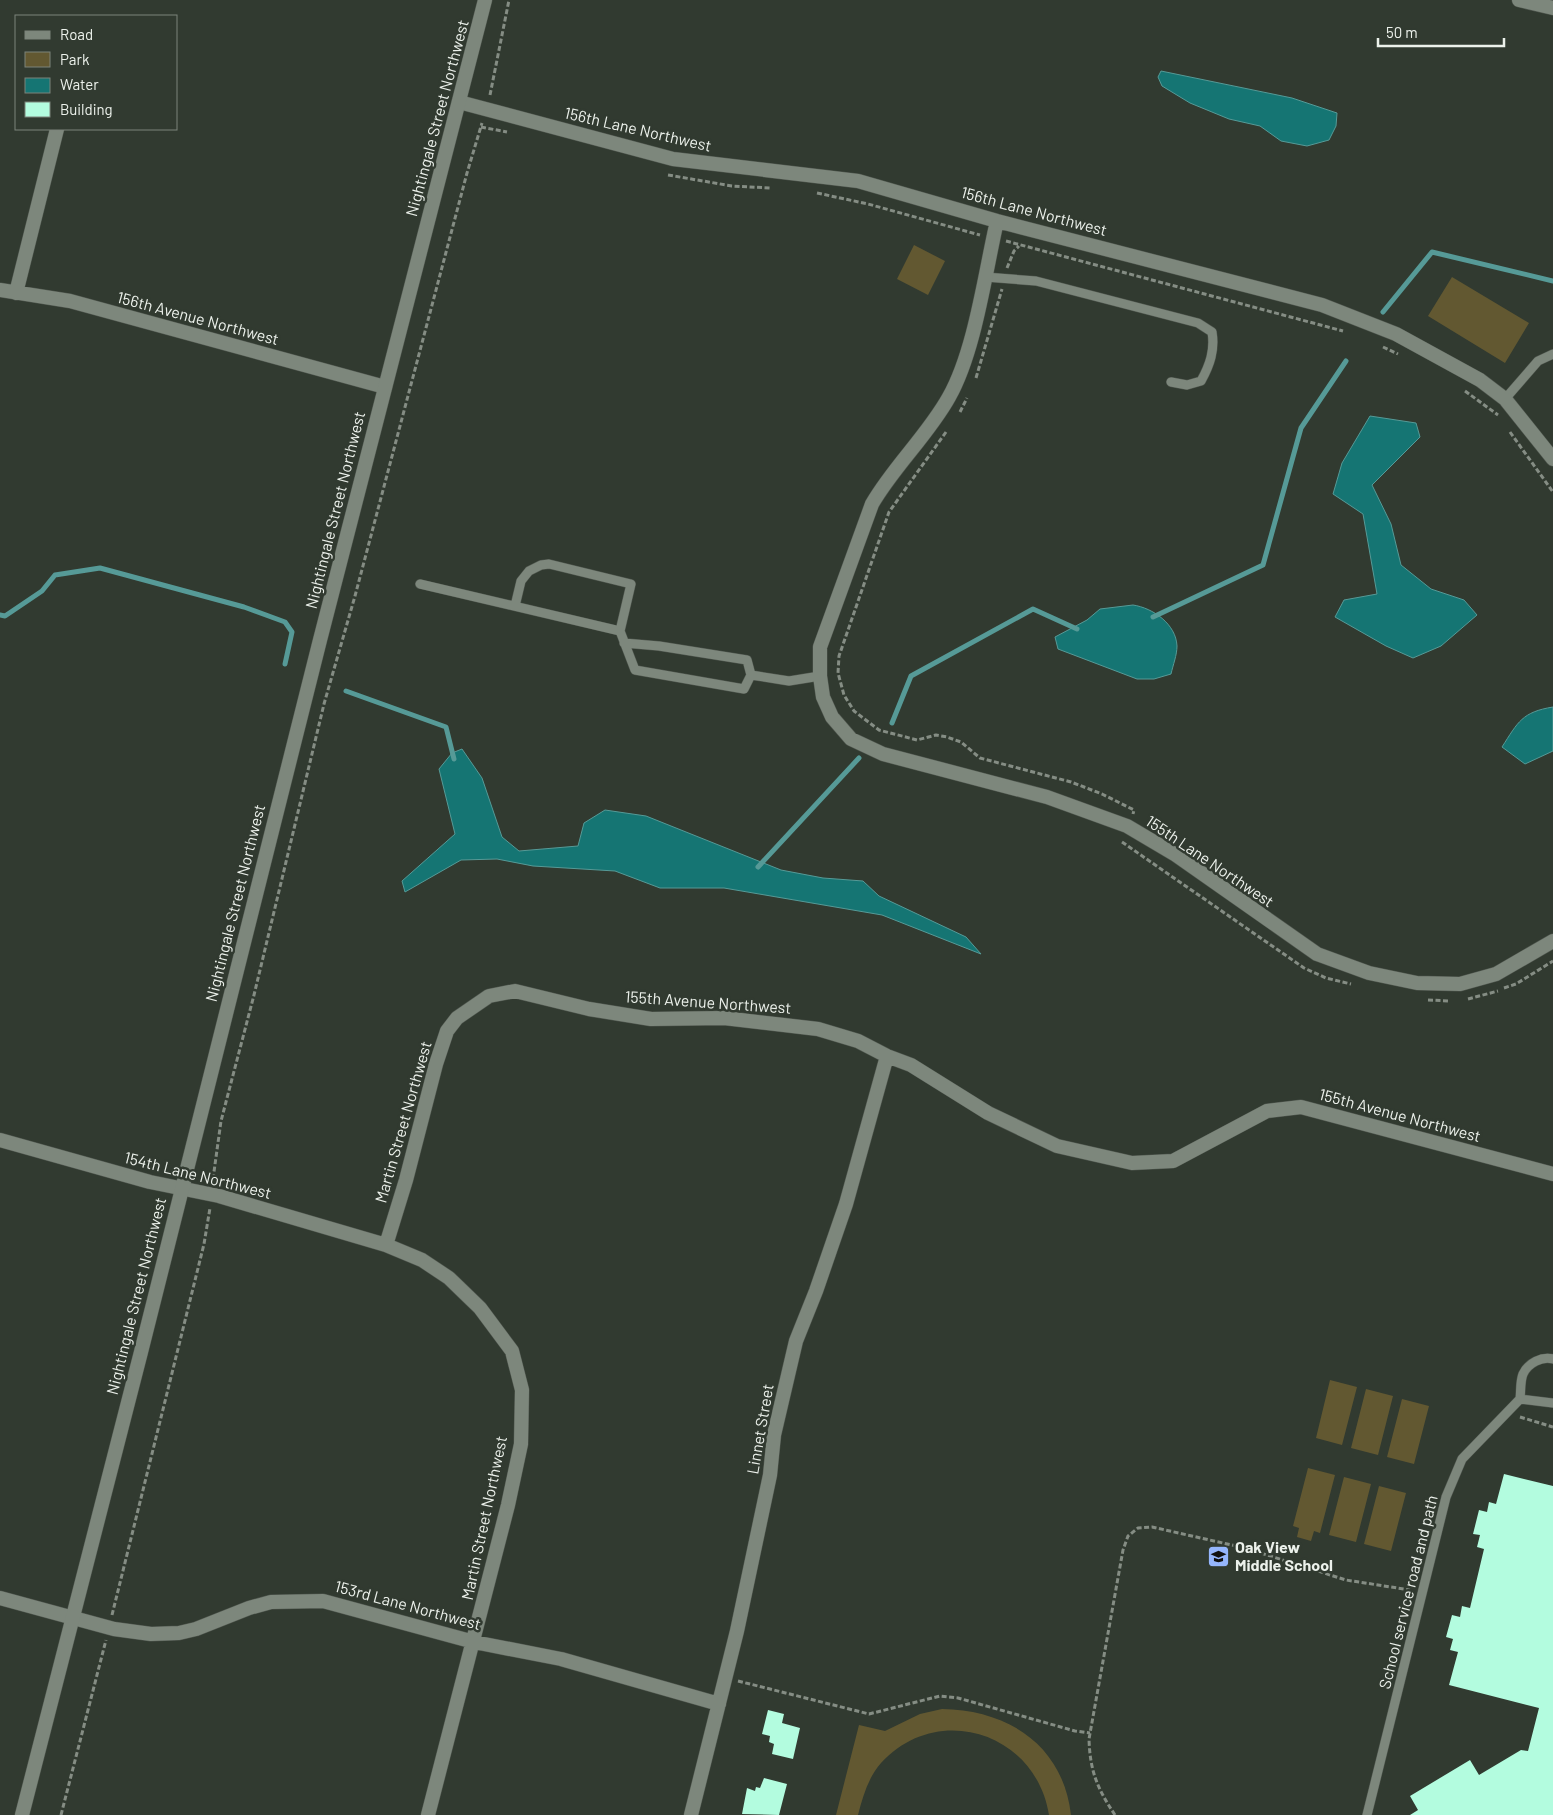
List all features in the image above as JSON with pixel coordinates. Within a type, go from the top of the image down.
[{"type":"street","name":"Nightingale Street Northwest","points":[[22,1815],[485,0]]},
{"type":"street","points":[[1519,0],[1553,8]]},
{"type":"street","name":"156th Lane Northwest","points":[[459,102],[673,159],[858,181],[997,221],[1281,293],[1356,317],[1454,364],[1505,399],[1553,459]]},
{"type":"street","points":[[16,293],[57,130]]},
{"type":"street","name":"155th Lane Northwest","points":[[997,221],[968,352],[949,396],[882,487],[872,504],[820,647],[820,676],[823,697],[832,717],[851,739],[883,754],[1047,797],[1092,811],[1127,826],[1176,856],[1317,954],[1369,973],[1417,984],[1460,984],[1496,974],[1553,941]]},
{"type":"street","name":"156th Avenue Northwest","points":[[0,290],[70,301],[385,387]]},
{"type":"street","name":"155th Avenue Northwest","points":[[475,1005],[489,996],[515,991],[589,1009],[651,1019],[724,1018],[818,1029],[850,1039],[911,1065],[988,1114],[1057,1146],[1132,1163],[1173,1161],[1267,1111],[1301,1107],[1553,1174]]},
{"type":"street","name":"Martin Street Northwest","points":[[428,1815],[508,1505],[521,1444],[522,1390],[512,1351],[480,1308],[449,1278],[422,1260],[386,1245],[447,1031],[457,1018],[475,1005]]},
{"type":"street","name":"Linnet Street","points":[[691,1815],[719,1704],[770,1476],[774,1435],[796,1341],[816,1291],[846,1204],[887,1056]]},
{"type":"street","name":"154th Lane Northwest","points":[[0,1140],[150,1182],[219,1196],[386,1245]]},
{"type":"street","name":"153rd Lane Northwest","points":[[0,1598],[72,1618],[131,1632],[151,1634],[179,1633],[271,1602],[323,1601],[474,1642],[561,1659],[719,1704]]},
{"type":"lane","points":[[985,277],[1036,280],[1198,323],[1212,332],[1214,345],[1201,381],[1187,385],[1171,382]]},
{"type":"lane","points":[[1505,399],[1538,361],[1553,354]]},
{"type":"lane","points":[[515,606],[521,581],[529,571],[549,564],[630,584],[620,631],[624,643],[635,670],[744,689],[750,675],[747,660],[659,646],[624,643]]},
{"type":"lane","points":[[420,584],[620,631]]},
{"type":"lane","points":[[750,675],[790,681],[820,676]]},
{"type":"lane","points":[[1553,1359],[1546,1357],[1532,1363],[1523,1374],[1520,1399],[1553,1403]]},
{"type":"lane","name":"School service road and path","points":[[1368,1815],[1446,1497],[1462,1459],[1520,1399]]},
{"type":"path","points":[[490,94],[509,0]]},
{"type":"path","points":[[213,1173],[221,1121],[254,995],[320,721],[466,173],[481,127]]},
{"type":"path","points":[[1014,244],[1347,332]]},
{"type":"path","points":[[974,383],[998,309],[1004,278],[1014,251],[1019,246]]},
{"type":"path","points":[[1376,344],[1400,355]]},
{"type":"path","points":[[1461,388],[1499,417]]},
{"type":"path","points":[[959,414],[970,390]]},
{"type":"path","points":[[1504,424],[1553,492]]},
{"type":"path","points":[[950,426],[908,484],[884,523],[839,656],[838,673],[844,695],[854,711],[879,730],[917,740],[936,735],[961,742],[980,758],[1071,782],[1102,794],[1134,810]]},
{"type":"path","points":[[113,1609],[210,1211]]},
{"type":"path","points":[[1507,1413],[1553,1427]]},
{"type":"path","points":[[1115,1815],[1101,1793],[1090,1764],[1090,1732],[1123,1550],[1128,1536],[1138,1528],[1152,1527],[1245,1548],[1346,1580],[1423,1591]]},
{"type":"path","points":[[61,1815],[104,1646]]},
{"type":"path","points":[[725,1678],[869,1714],[932,1697],[958,1698],[1075,1731],[1090,1732]]},
{"type":"green space","points":[[914,245],[945,261],[928,295],[897,279]]},
{"type":"green space","points":[[1452,277],[1529,323],[1505,363],[1428,316]]},
{"type":"green space","points":[[1330,1380],[1357,1387],[1342,1445],[1316,1438]]},
{"type":"green space","points":[[1366,1389],[1393,1396],[1378,1455],[1351,1448]]},
{"type":"green space","points":[[1402,1399],[1429,1406],[1414,1464],[1387,1457]]},
{"type":"green space","points":[[1308,1468],[1335,1475],[1320,1533],[1314,1531],[1311,1541],[1297,1537],[1299,1528],[1293,1526]]},
{"type":"green space","points":[[1344,1477],[1371,1484],[1356,1542],[1329,1535]]},
{"type":"green space","points":[[1379,1486],[1406,1493],[1391,1551],[1364,1544]]},
{"type":"green space","points":[[942,1709],[966,1711],[989,1716],[1010,1725],[1028,1736],[1044,1751],[1057,1769],[1066,1790],[1071,1815],[1049,1815],[1040,1787],[1025,1764],[1005,1746],[981,1735],[956,1731],[929,1733],[904,1744],[876,1769],[866,1788],[858,1815],[836,1815],[859,1725],[885,1731],[920,1714]]},
{"type":"water","points":[[1161,71],[1292,98],[1337,113],[1336,126],[1329,140],[1307,146],[1281,141],[1260,126],[1229,119],[1190,103],[1162,86],[1158,77]]},
{"type":"water","points":[[1370,416],[1416,423],[1420,437],[1372,485],[1391,524],[1401,565],[1431,589],[1464,600],[1477,615],[1441,646],[1413,658],[1386,646],[1335,617],[1344,600],[1377,594],[1363,514],[1333,494],[1342,463]]},
{"type":"water","points":[[1133,605],[1155,613],[1173,631],[1177,646],[1171,674],[1154,679],[1137,679],[1058,649],[1055,637],[1087,620],[1100,609]]},
{"type":"water","points":[[1553,707],[1553,751],[1525,764],[1502,747],[1512,731],[1527,715]]},
{"type":"water","points":[[462,749],[482,778],[502,837],[519,851],[578,846],[584,823],[605,810],[646,816],[781,870],[823,878],[863,881],[879,896],[966,937],[981,954],[882,915],[724,888],[660,888],[615,871],[533,866],[497,859],[461,860],[405,892],[402,881],[455,834],[439,769],[452,753]]},
{"type":"building","points":[[1504,1474],[1553,1486],[1553,1815],[1410,1815],[1418,1810],[1410,1796],[1470,1760],[1479,1775],[1521,1750],[1528,1751],[1539,1708],[1449,1685],[1458,1652],[1450,1650],[1453,1639],[1446,1637],[1452,1615],[1460,1617],[1462,1606],[1470,1608],[1484,1549],[1477,1547],[1480,1535],[1473,1534],[1479,1510],[1487,1512],[1489,1502],[1496,1504]]},
{"type":"building","points":[[768,1710],[784,1714],[782,1723],[800,1728],[793,1759],[772,1754],[774,1744],[769,1742],[770,1736],[762,1734]]},
{"type":"building","points":[[764,1778],[787,1784],[779,1815],[742,1814],[747,1788],[755,1791],[756,1787],[760,1788]]},
{"type":"waterway","points":[[1383,312],[1432,252],[1553,281]]},
{"type":"waterway","points":[[1153,617],[1263,565],[1301,428],[1346,361]]},
{"type":"waterway","points":[[0,615],[5,616],[42,591],[55,575],[100,568],[244,607],[285,622],[292,632],[285,664]]},
{"type":"waterway","points":[[892,723],[911,676],[1033,609],[1077,629]]},
{"type":"waterway","points":[[346,691],[446,727],[454,759]]},
{"type":"waterway","points":[[758,867],[859,758]]},
{"type":"place","name":"Oak View Middle School","points":[[1219,1556]]}]
